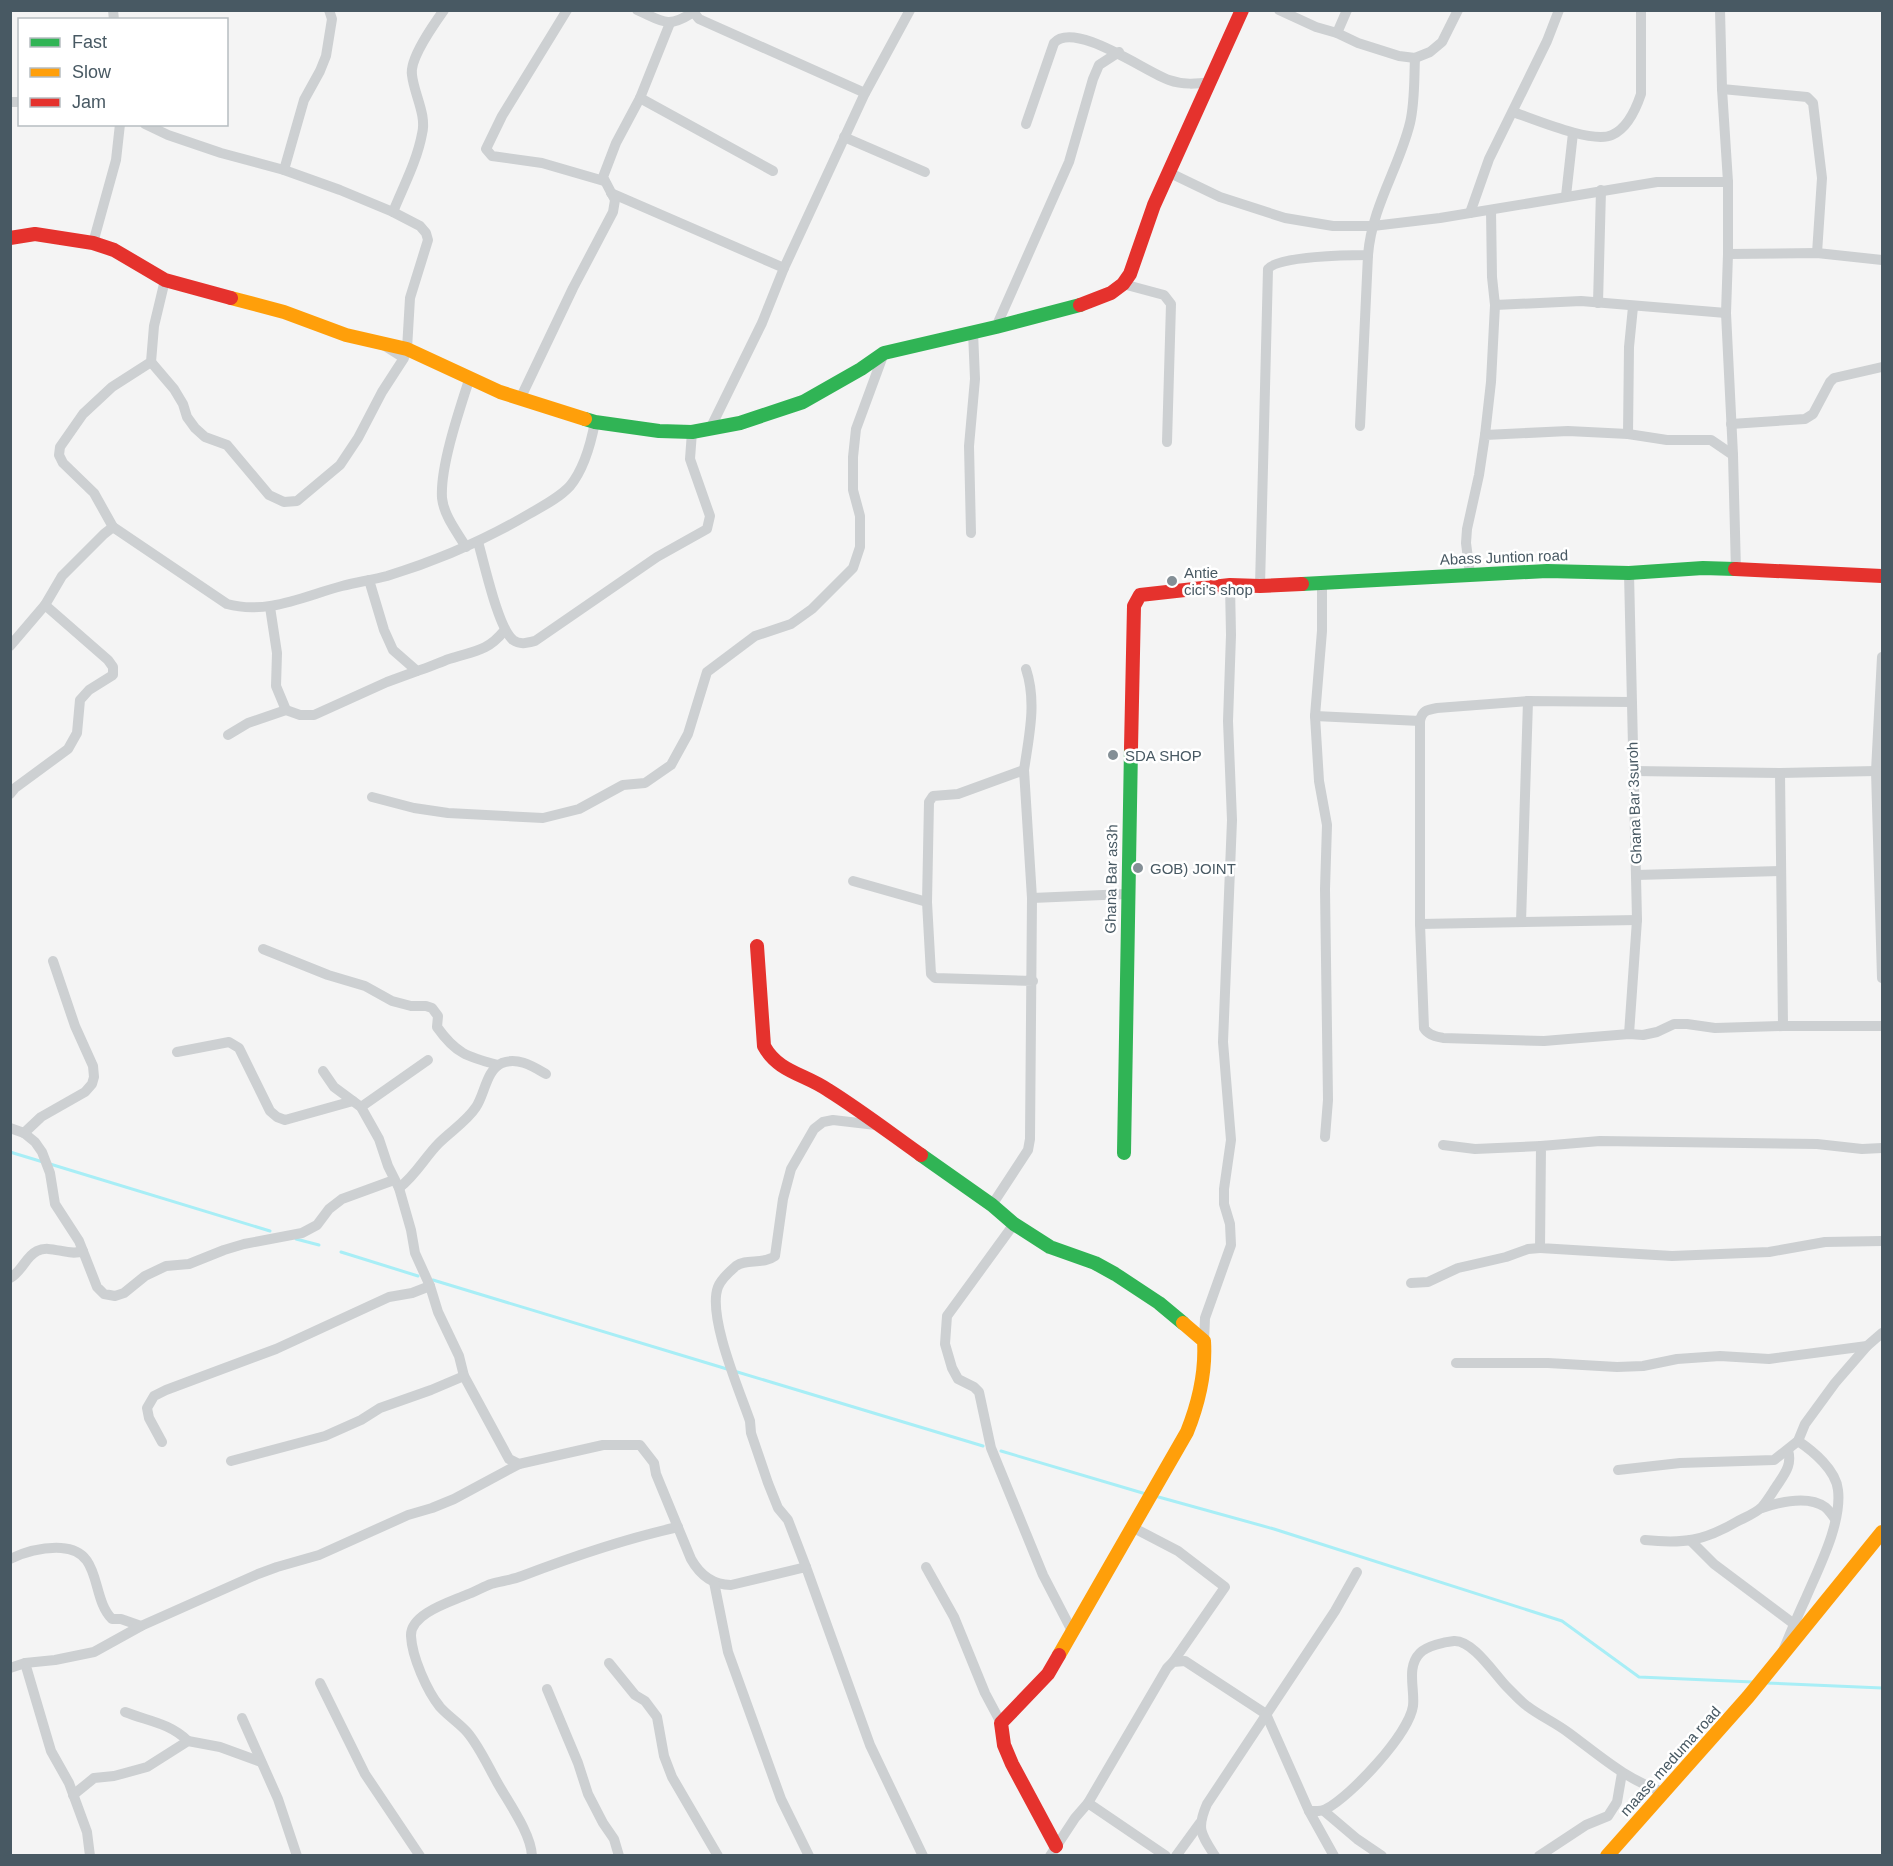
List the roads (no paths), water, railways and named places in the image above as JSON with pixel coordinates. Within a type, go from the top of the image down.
[{"type":"street","points":[[284,170],[304,100],[326,56],[332,19],[329,10]]},
{"type":"street","points":[[393,212],[423,132],[412,64],[444,10]]},
{"type":"street","points":[[567,10],[502,116],[486,149],[492,156],[542,163],[604,181]]},
{"type":"street","points":[[637,10],[670,23],[692,12],[699,19],[865,93]]},
{"type":"street","points":[[710,429],[762,323],[784,268],[865,93],[910,10]]},
{"type":"street","points":[[10,238],[35,234],[93,243],[114,250],[165,280],[284,312],[346,335],[407,349],[470,376],[500,392],[595,423],[659,431],[692,432],[710,429],[740,423],[803,402],[884,353],[1090,302],[1111,293],[1123,284],[1130,274],[1168,172],[1242,10]]},
{"type":"street","points":[[1279,10],[1358,43],[1399,56],[1415,58],[1430,52],[1442,42],[1458,10]]},
{"type":"street","points":[[1337,33],[1347,10]]},
{"type":"street","points":[[1470,213],[1489,159],[1559,10]]},
{"type":"street","points":[[1513,112],[1573,133],[1603,137],[1611,136],[1621,129],[1637,107],[1641,94],[1641,10]]},
{"type":"street","points":[[1720,10],[1728,182],[1726,313],[1736,571]]},
{"type":"street","points":[[521,397],[573,288],[613,212],[615,205],[603,177],[616,143],[640,98],[670,23]]},
{"type":"street","points":[[1026,124],[1054,43],[1059,37],[1069,36],[1119,52],[1168,80],[1188,85],[1210,82]]},
{"type":"street","points":[[996,327],[1069,162],[1099,65],[1119,52]]},
{"type":"street","points":[[1360,426],[1368,255],[1373,226],[1384,190],[1410,122],[1415,58]]},
{"type":"street","points":[[1722,89],[1807,97],[1813,103],[1822,178],[1817,253]]},
{"type":"street","points":[[640,98],[773,171]]},
{"type":"street","points":[[93,243],[116,160],[120,126]]},
{"type":"street","points":[[149,126],[168,135],[221,153],[318,181],[393,212],[420,226],[428,240],[410,298],[407,349]]},
{"type":"street","points":[[1566,196],[1573,133]]},
{"type":"street","points":[[844,138],[925,172]]},
{"type":"street","points":[[1168,172],[1220,197],[1285,218],[1333,226],[1373,226],[1470,213],[1657,182],[1728,182]]},
{"type":"street","points":[[1598,303],[1601,190]]},
{"type":"street","points":[[611,193],[784,268]]},
{"type":"street","points":[[1470,574],[1466,543],[1467,529],[1479,475],[1491,382],[1495,305],[1492,277],[1491,210]]},
{"type":"street","points":[[1728,254],[1817,253],[1882,260]]},
{"type":"street","points":[[1260,586],[1268,268],[1271,264],[1291,260],[1368,255]]},
{"type":"street","points":[[165,280],[154,326],[151,362],[174,389],[183,404],[187,417],[195,428],[205,437],[227,445],[269,495],[284,502],[297,501],[340,465],[404,358],[382,344],[365,338]]},
{"type":"street","points":[[1123,284],[1164,295],[1171,304],[1167,442]]},
{"type":"street","points":[[1495,305],[1598,303],[1726,313]]},
{"type":"street","points":[[1628,434],[1629,347],[1633,307]]},
{"type":"street","points":[[971,533],[969,446],[975,379],[973,332]]},
{"type":"street","points":[[372,796],[414,808],[448,813],[543,818],[579,809],[623,785],[645,783],[670,765],[688,734],[707,672],[754,636],[791,624],[812,609],[853,568],[860,547],[860,516],[853,490],[856,429],[884,353]]},
{"type":"street","points":[[151,362],[112,387],[83,414],[60,447],[59,454],[63,463],[94,493],[113,527],[227,604],[238,607],[270,607],[387,576],[478,542],[555,499],[571,485],[591,442],[595,423]]},
{"type":"street","points":[[1731,424],[1805,419],[1814,414],[1834,378],[1882,367]]},
{"type":"street","points":[[466,547],[450,522],[442,499],[443,477],[470,376]]},
{"type":"street","points":[[1485,435],[1568,431],[1628,434],[1667,440],[1711,440],[1733,455]]},
{"type":"street","points":[[478,542],[504,631],[518,643],[535,641],[657,557],[707,529],[710,516],[690,459],[692,432]]},
{"type":"street","points":[[10,646],[45,605],[62,576],[113,527]]},
{"type":"street","name":"Abass Juntion road","points":[[1134,606],[1140,595],[1145,593],[1230,585],[1260,586],[1470,574],[1547,571],[1629,573],[1703,568],[1882,576]]},
{"type":"street","name":"Ghana Bar 3suroh","points":[[1629,573],[1637,920],[1629,1034]]},
{"type":"street","points":[[369,580],[384,630],[393,650],[417,671]]},
{"type":"street","points":[[1322,583],[1322,631],[1315,716],[1319,781],[1327,825],[1325,900],[1328,1100],[1325,1137]]},
{"type":"street","points":[[1001,1723],[1048,1674],[1186,1432],[1195,1412],[1203,1379],[1205,1318],[1231,1245],[1230,1224],[1224,1196],[1231,1140],[1223,1042],[1232,820],[1228,721],[1230,585]]},
{"type":"street","points":[[10,794],[68,749],[77,733],[80,699],[89,690],[113,675],[113,667],[108,660],[45,605]]},
{"type":"street","name":"Ghana Bar as3h","points":[[1124,1153],[1134,606]]},
{"type":"street","points":[[270,607],[278,652],[276,686],[286,710]]},
{"type":"street","points":[[228,735],[249,723],[286,710],[300,715],[314,715],[387,682],[482,650],[495,642],[504,631]]},
{"type":"street","points":[[1882,657],[1880,753],[1876,771],[1882,978]]},
{"type":"street","points":[[992,1205],[1028,1150],[1030,1139],[1032,898],[1024,770],[1032,714],[1030,681],[1026,669]]},
{"type":"street","points":[[1521,922],[1528,701]]},
{"type":"street","points":[[1631,702],[1528,701],[1437,708],[1426,710],[1422,714],[1420,722],[1420,924],[1424,1028],[1433,1036],[1544,1041],[1629,1034],[1643,1035],[1657,1032],[1674,1024],[1715,1028],[1882,1026]]},
{"type":"street","points":[[1315,716],[1420,722]]},
{"type":"street","points":[[1024,770],[958,794],[933,796],[929,802],[927,902],[931,974],[935,978],[1033,981]]},
{"type":"street","points":[[1633,771],[1780,773],[1876,771]]},
{"type":"street","points":[[1780,773],[1784,1026]]},
{"type":"street","points":[[1636,875],[1781,871]]},
{"type":"street","points":[[853,881],[927,902]]},
{"type":"street","points":[[1032,898],[1127,894]]},
{"type":"street","points":[[1420,924],[1637,920]]},
{"type":"street","points":[[757,946],[764,1046],[776,1063],[826,1088],[992,1205],[1014,1224],[1050,1247],[1095,1263],[1115,1274],[1159,1303],[1203,1341]]},
{"type":"street","points":[[263,949],[328,975],[365,986],[392,1001],[432,1008],[438,1016],[438,1027],[459,1051],[470,1058],[498,1065],[509,1061],[525,1062],[546,1074]]},
{"type":"street","points":[[24,1133],[42,1117],[85,1092],[92,1084],[94,1077],[93,1066],[75,1026],[53,961]]},
{"type":"street","points":[[177,1052],[229,1042],[235,1044],[270,1111],[276,1117],[285,1120],[357,1104],[428,1060]]},
{"type":"street","points":[[10,1128],[24,1133],[42,1152],[50,1173],[55,1204],[79,1241],[97,1287],[104,1294],[115,1296],[124,1293],[145,1276],[166,1266],[189,1264],[224,1250],[287,1234],[302,1233],[317,1225],[342,1199],[410,1179],[438,1144],[476,1107],[488,1080],[498,1065]]},
{"type":"street","points":[[323,1071],[334,1087],[357,1104],[379,1139],[397,1184],[411,1230],[415,1253],[430,1286],[435,1305],[459,1356],[464,1376],[509,1459],[519,1464]]},
{"type":"street","points":[[876,1125],[833,1120],[823,1122],[814,1129],[791,1169],[783,1199],[775,1256],[770,1260],[738,1264],[727,1274],[718,1288],[716,1300],[720,1335],[768,1482],[778,1508],[788,1520],[870,1745],[923,1856]]},
{"type":"street","points":[[1443,1144],[1475,1149],[1600,1141],[1817,1144],[1862,1149],[1882,1148]]},
{"type":"street","points":[[1540,1248],[1541,1146]]},
{"type":"street","points":[[1014,1224],[947,1317],[945,1344],[958,1379],[979,1392],[992,1448],[1043,1575],[1072,1631]]},
{"type":"street","points":[[1411,1283],[1428,1282],[1458,1268],[1506,1257],[1528,1249],[1672,1256],[1769,1251],[1825,1242],[1882,1241]]},
{"type":"street","points":[[10,1278],[20,1272],[32,1254],[42,1249],[72,1254],[83,1251]]},
{"type":"street","points":[[162,1442],[149,1418],[147,1408],[154,1396],[190,1380],[276,1349],[389,1297],[412,1293],[430,1286]]},
{"type":"street","points":[[1618,1470],[1680,1463],[1774,1460],[1798,1441],[1805,1424],[1867,1346],[1882,1333]]},
{"type":"street","points":[[1456,1363],[1643,1366],[1677,1359],[1720,1356],[1768,1359],[1867,1346]]},
{"type":"street","points":[[231,1461],[325,1436],[361,1420],[380,1408],[464,1376]]},
{"type":"street","points":[[1779,1660],[1821,1564],[1835,1519],[1839,1488],[1832,1474],[1812,1451],[1798,1441]]},
{"type":"street","points":[[10,1668],[25,1663],[94,1652],[141,1626],[277,1567],[319,1555],[408,1515],[454,1499],[519,1464],[603,1445],[640,1445],[654,1463],[656,1474],[698,1570],[714,1582],[720,1585],[731,1585],[806,1567]]},
{"type":"street","points":[[1761,1508],[1788,1470],[1790,1458],[1788,1450]]},
{"type":"street","points":[[1645,1540],[1674,1542],[1718,1533],[1761,1508],[1793,1501],[1816,1503],[1826,1508],[1835,1519]]},
{"type":"street","points":[[532,1856],[529,1842],[519,1821],[478,1748],[467,1732],[441,1708],[433,1695],[420,1669],[414,1649],[411,1635],[413,1627],[432,1609],[491,1584],[520,1577],[596,1548],[678,1527]]},
{"type":"street","points":[[1053,1851],[1088,1803],[1167,1668],[1225,1587],[1178,1551],[1132,1527]]},
{"type":"street","name":"maase meduma road","points":[[1607,1856],[1760,1683],[1882,1532]]},
{"type":"street","points":[[1690,1540],[1714,1564],[1794,1624]]},
{"type":"street","points":[[10,1559],[37,1549],[71,1549],[80,1553],[88,1562],[104,1611],[112,1619],[119,1637]]},
{"type":"street","points":[[926,1567],[954,1617],[985,1693],[1001,1723],[1004,1748],[1015,1774],[1033,1801],[1053,1851]]},
{"type":"street","points":[[1176,1856],[1200,1823],[1212,1796],[1335,1611],[1357,1572]]},
{"type":"street","points":[[714,1582],[728,1652],[781,1798],[809,1856]]},
{"type":"street","points":[[112,1619],[121,1619],[141,1626]]},
{"type":"street","points":[[1309,1811],[1324,1811],[1350,1792],[1364,1778],[1406,1726],[1413,1706],[1414,1663],[1420,1653],[1431,1647],[1457,1640],[1468,1645],[1484,1660],[1527,1706],[1569,1732],[1622,1773],[1640,1784],[1665,1793]]},
{"type":"street","points":[[1173,1662],[1185,1661],[1266,1714],[1309,1811],[1334,1856]]},
{"type":"street","points":[[25,1663],[51,1750],[65,1774],[87,1832],[90,1856]]},
{"type":"street","points":[[609,1663],[635,1695],[645,1701],[657,1718],[664,1756],[672,1777],[718,1856]]},
{"type":"street","points":[[320,1683],[365,1774],[420,1856]]},
{"type":"street","points":[[547,1689],[578,1763],[588,1794],[603,1824],[614,1839],[619,1856]]},
{"type":"street","points":[[125,1712],[161,1723],[179,1732],[188,1741],[220,1747],[261,1762]]},
{"type":"street","points":[[242,1718],[278,1799],[297,1856]]},
{"type":"street","points":[[72,1795],[94,1778],[114,1776],[147,1767],[188,1741]]},
{"type":"street","points":[[1539,1856],[1586,1825],[1608,1816],[1617,1802],[1622,1773]]},
{"type":"street","points":[[1088,1803],[1166,1856]]},
{"type":"street","points":[[1324,1811],[1344,1829],[1382,1856]]},
{"type":"street","points":[[1200,1823],[1203,1836],[1215,1856]]},
{"type":"waterway","points":[[10,1152],[43,1162]]},
{"type":"waterway","points":[[50,1164],[270,1231]]},
{"type":"waterway","points":[[296,1239],[319,1245]]},
{"type":"waterway","points":[[341,1252],[418,1276]]},
{"type":"waterway","points":[[433,1280],[727,1369]]},
{"type":"waterway","points":[[734,1371],[983,1446]]},
{"type":"waterway","points":[[1001,1451],[1146,1494]]},
{"type":"waterway","points":[[1155,1496],[1274,1529],[1562,1621],[1639,1677],[1753,1682]]},
{"type":"waterway","points":[[1766,1683],[1882,1688]]},
{"type":"place","name":"Antie cici's shop","points":[[1172,581]]},
{"type":"place","name":"SDA SHOP","points":[[1113,755]]},
{"type":"place","name":"GOB) JOINT","points":[[1138,868]]}]
